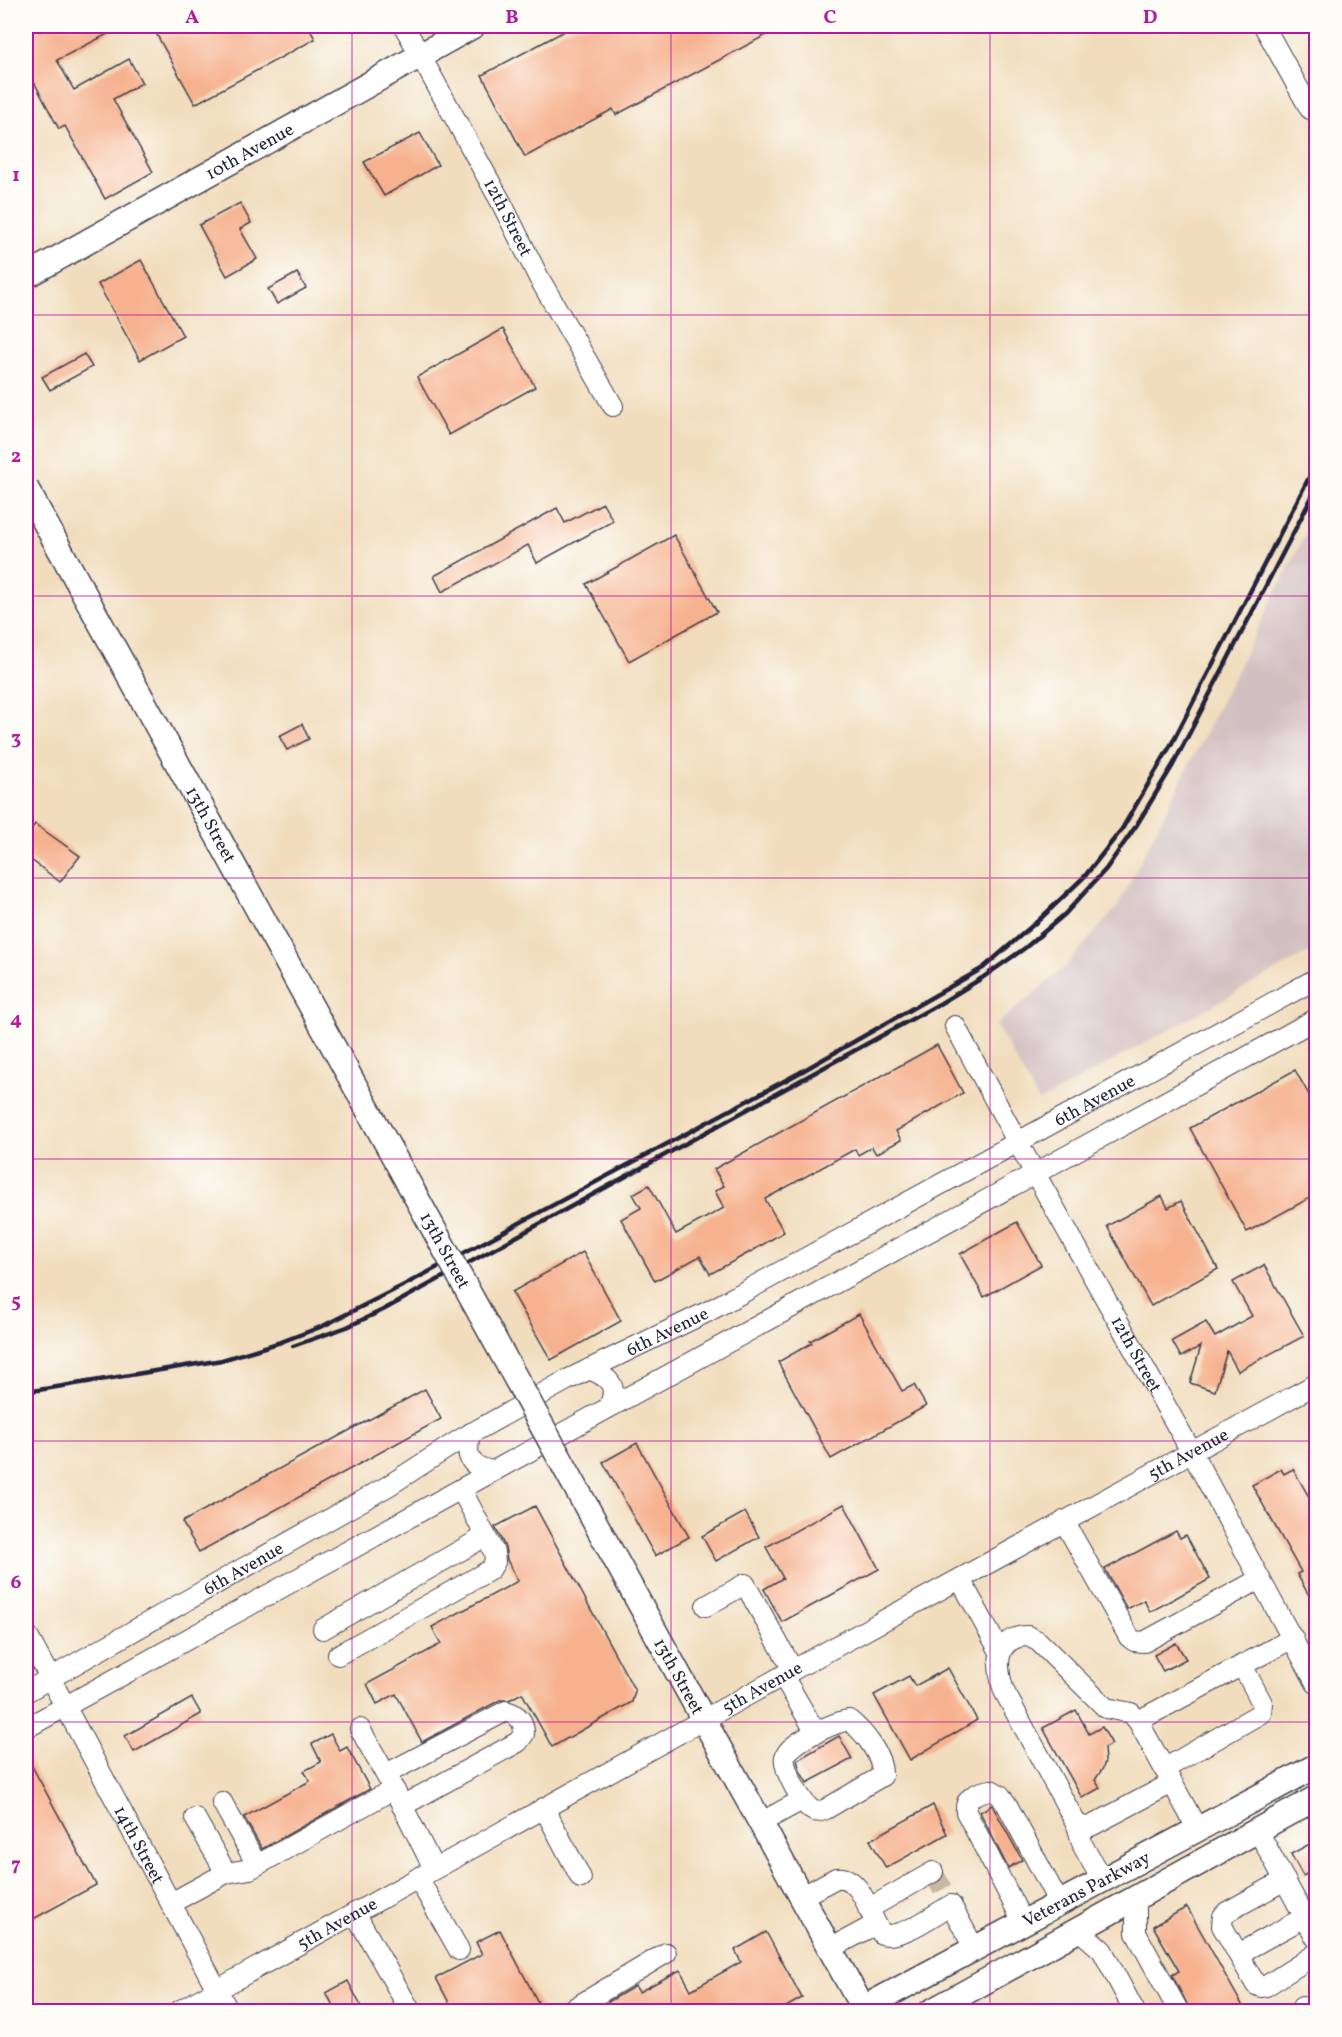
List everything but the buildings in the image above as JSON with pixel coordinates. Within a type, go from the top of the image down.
[{"type":"main road","name":"10th Avenue","points":[[26,276],[473,26]]},
{"type":"main road","name":"13th Street","points":[[26,489],[862,2010]]},
{"type":"main road","name":"Veterans Parkway","points":[[862,2010],[1317,1766]]},
{"type":"main road","name":"Veterans Parkway","points":[[930,2012],[1317,1798]]},
{"type":"street","name":"12th Street","points":[[404,26],[501,202],[539,278],[613,406]]},
{"type":"street","points":[[1264,26],[1310,109]]},
{"type":"street","name":"6th Avenue","points":[[26,1692],[388,1486],[471,1433],[589,1369],[707,1312],[1317,979]]},
{"type":"street","name":"6th Avenue","points":[[26,1728],[1034,1173],[1316,1022]]},
{"type":"street","name":"12th Street","points":[[956,1026],[1034,1173],[1191,1451],[1317,1683]]},
{"type":"street","points":[[589,1369],[609,1380],[613,1388],[613,1398],[608,1408]]},
{"type":"street","name":"5th Avenue","points":[[177,2012],[960,1578],[1317,1384]]},
{"type":"street","points":[[471,1433],[467,1445],[468,1456],[480,1469],[493,1471]]},
{"type":"street","points":[[338,1655],[490,1570],[495,1562],[494,1552],[461,1489]]},
{"type":"street","points":[[1064,1521],[1129,1637],[1134,1641],[1144,1642],[1260,1579]]},
{"type":"street","points":[[323,1629],[486,1536]]},
{"type":"street","points":[[960,1578],[1000,1652],[998,1668],[1004,1691],[1077,1825],[1083,1846],[1102,1880]]},
{"type":"street","points":[[706,1606],[745,1584],[816,1733]]},
{"type":"street","name":"14th Street","points":[[26,1633],[230,2012]]},
{"type":"street","points":[[1000,1652],[1013,1639],[1028,1636],[1038,1641],[1106,1708],[1134,1717],[1198,1830]]},
{"type":"street","points":[[1134,1717],[1293,1638]]},
{"type":"street","points":[[1077,1825],[1093,1826],[1261,1713],[1262,1703],[1242,1665]]},
{"type":"street","points":[[171,1903],[226,1873],[250,1869],[394,1790],[506,1711],[514,1713],[521,1719],[524,1734],[518,1742],[394,1790]]},
{"type":"street","points":[[849,1720],[863,1732],[879,1761],[882,1776],[817,1812],[802,1800],[785,1769],[786,1754],[792,1747],[816,1733],[840,1721],[849,1720]]},
{"type":"street","points":[[360,1729],[394,1790],[426,1874],[459,1950]]},
{"type":"street","points":[[1023,1922],[966,1812],[965,1806],[968,1800],[980,1792],[991,1790],[1000,1795],[1059,1903]]},
{"type":"street","points":[[760,1823],[802,1800]]},
{"type":"street","points":[[222,1802],[257,1865]]},
{"type":"street","points":[[544,1808],[581,1878]]},
{"type":"street","points":[[195,1818],[226,1873]]},
{"type":"street","points":[[1258,1831],[1317,1938]]},
{"type":"street","points":[[830,1949],[933,1872]]},
{"type":"street","points":[[801,1897],[836,1878],[850,1879],[882,1934],[889,1936],[900,1934],[951,1905],[974,1948]]},
{"type":"street","points":[[1285,1880],[1227,1912],[1223,1916],[1222,1926],[1256,1985],[1261,1987],[1276,1981],[1317,1954]]},
{"type":"street","points":[[1136,1898],[1136,1933],[1179,2012]]},
{"type":"street","points":[[355,1913],[411,2012]]},
{"type":"street","points":[[1238,1954],[1305,1917]]},
{"type":"street","points":[[1079,1930],[1102,1950],[1135,2012]]},
{"type":"street","points":[[568,2012],[666,1953]]},
{"type":"shaded area","points":[[1316,513],[1316,948],[1039,1102],[996,1025],[1063,969],[1118,906]]},
{"type":"tunnel","points":[[933,1872],[951,1905]]},
{"type":"railway","points":[[26,1392],[222,1360],[323,1326],[408,1283],[799,1073],[983,968],[1085,876],[1122,829],[1172,743],[1316,464]]},
{"type":"railway","points":[[293,1346],[347,1327],[383,1310],[941,1003],[1025,948],[1065,914],[1106,869],[1136,826],[1173,765],[1316,489]]}]
